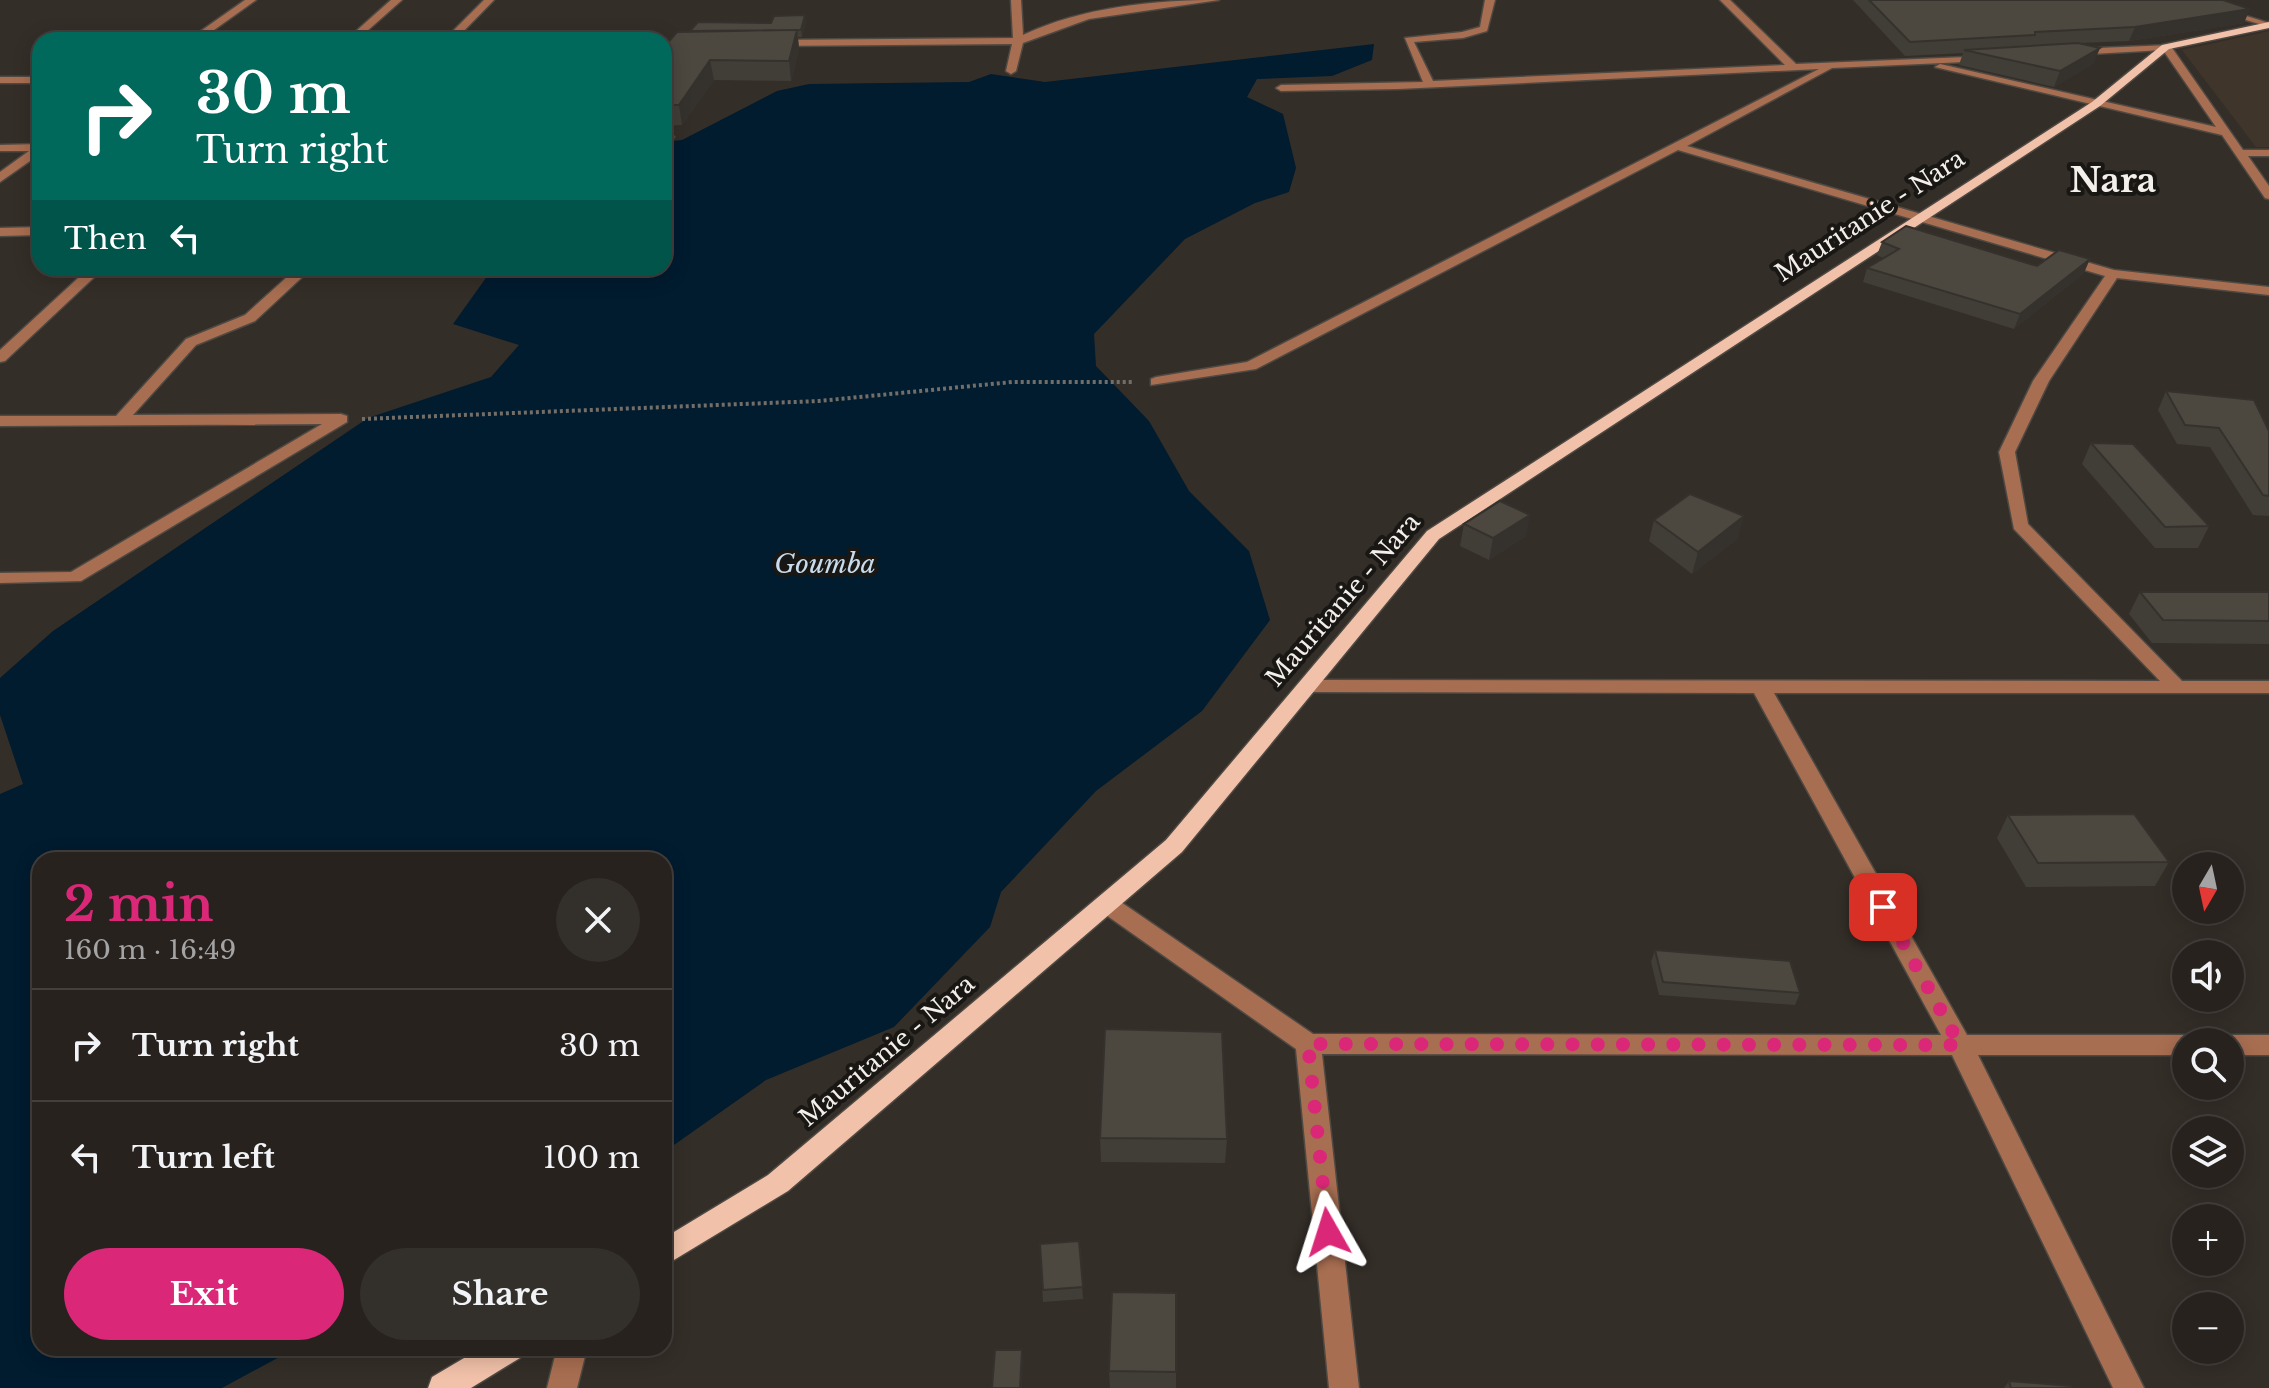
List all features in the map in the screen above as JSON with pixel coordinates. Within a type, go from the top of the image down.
[{"type":"main road","name":"Mauritanie - Nara","points":[[672,1248],[778,1183],[1174,846],[1433,535],[2096,104],[2166,47],[2268,25]]},
{"type":"main road","points":[[443,1388],[496,1356]]},
{"type":"street","points":[[205,32],[251,0]]},
{"type":"street","points":[[360,32],[397,0]]},
{"type":"street","points":[[457,32],[489,0]]},
{"type":"street","points":[[1011,71],[1018,41],[1016,0]]},
{"type":"street","points":[[758,43],[1018,41],[1043,27],[1083,17],[1214,0]]},
{"type":"street","points":[[1429,83],[1408,40],[1463,35],[1484,29],[1490,0]]},
{"type":"street","points":[[1725,0],[1794,68]]},
{"type":"street","points":[[2185,0],[2268,25]]},
{"type":"street","points":[[2059,53],[2166,47],[2269,195]]},
{"type":"street","points":[[1281,88],[1997,57]]},
{"type":"street","points":[[1921,62],[2226,133]]},
{"type":"street","points":[[1156,382],[1251,366],[1833,66]]},
{"type":"street","points":[[0,80],[32,80]]},
{"type":"street","points":[[1675,146],[2113,274],[2269,291]]},
{"type":"street","points":[[0,148],[32,148]]},
{"type":"street","points":[[2241,153],[2269,153]]},
{"type":"street","points":[[0,178],[32,154]]},
{"type":"street","points":[[0,232],[32,231]]},
{"type":"street","points":[[2113,274],[2041,381],[2007,452],[2020,525],[2177,687]]},
{"type":"street","points":[[0,358],[88,276]]},
{"type":"street","points":[[122,418],[191,342],[250,318],[296,276]]},
{"type":"street","points":[[0,421],[341,419]]},
{"type":"street","points":[[0,578],[75,577],[341,419]]},
{"type":"street","points":[[1308,686],[2269,687]]},
{"type":"street","points":[[1760,686],[1960,1045],[2129,1388]]},
{"type":"street","points":[[1107,904],[1308,1044],[2172,1045]]},
{"type":"street","points":[[1308,1044],[1344,1388]]},
{"type":"street","points":[[2244,1045],[2269,1045]]},
{"type":"street","points":[[562,1388],[570,1356]]},
{"type":"path","points":[[341,419],[594,412],[819,401],[1012,382],[1156,382]]},
{"type":"shaded area","points":[[2269,31],[2269,147],[2256,147],[2182,50]]},
{"type":"water","name":"Goumba","points":[[1374,44],[1372,60],[1332,76],[1257,79],[1247,97],[1283,114],[1296,168],[1289,192],[1255,203],[1185,239],[1094,334],[1096,366],[1149,421],[1189,491],[1249,551],[1270,620],[1202,711],[1096,791],[1001,892],[990,927],[894,1027],[766,1080],[672,1146],[672,852],[32,852],[32,1356],[281,1356],[222,1388],[0,1388],[0,794],[23,784],[0,715],[0,678],[53,631],[368,418],[491,377],[519,345],[453,324],[487,276],[672,276],[672,141],[682,140],[777,91],[809,84],[969,82],[991,74],[1045,82]]},
{"type":"building","points":[[1869,0],[2223,0],[2250,9],[2135,27],[1910,42]]},
{"type":"building","points":[[805,15],[801,30],[690,31],[698,22],[771,23],[774,16]]},
{"type":"building","points":[[797,30],[789,61],[710,60],[679,105],[672,105],[672,38],[677,32]]},
{"type":"building","points":[[2078,43],[2100,48],[2060,71],[1964,50]]},
{"type":"building","points":[[1906,226],[2037,266],[2059,250],[2090,259],[2020,314],[1867,268],[1899,249],[1882,242]]},
{"type":"building","points":[[2166,391],[2254,400],[2269,431],[2269,496],[2263,495],[2219,428],[2185,425]]},
{"type":"building","points":[[2091,443],[2133,444],[2209,526],[2165,527]]},
{"type":"building","points":[[1690,494],[1744,516],[1698,552],[1654,520]]},
{"type":"building","points":[[1500,501],[1530,515],[1493,538],[1464,524]]},
{"type":"building","points":[[2140,592],[2269,592],[2269,621],[2163,620]]},
{"type":"building","points":[[2134,814],[2169,862],[2038,863],[2008,815]]},
{"type":"building","points":[[1655,950],[1790,961],[1800,993],[1663,982]]},
{"type":"building","points":[[1105,1029],[1222,1032],[1227,1139],[1100,1138]]},
{"type":"building","points":[[1079,1241],[1083,1287],[1043,1290],[1040,1244]]},
{"type":"building","points":[[1112,1292],[1176,1293],[1176,1372],[1109,1371]]},
{"type":"building","points":[[995,1350],[1022,1350],[1020,1388],[992,1388]]},
{"type":"building","points":[[2009,1381],[2071,1386],[2071,1388],[2011,1388]]},
{"type":"district","name":"Nara","points":[[2113,180]]},
{"type":"route","points":[[1328,1232],[1308,1044],[1960,1045],[1883,907]]}]
